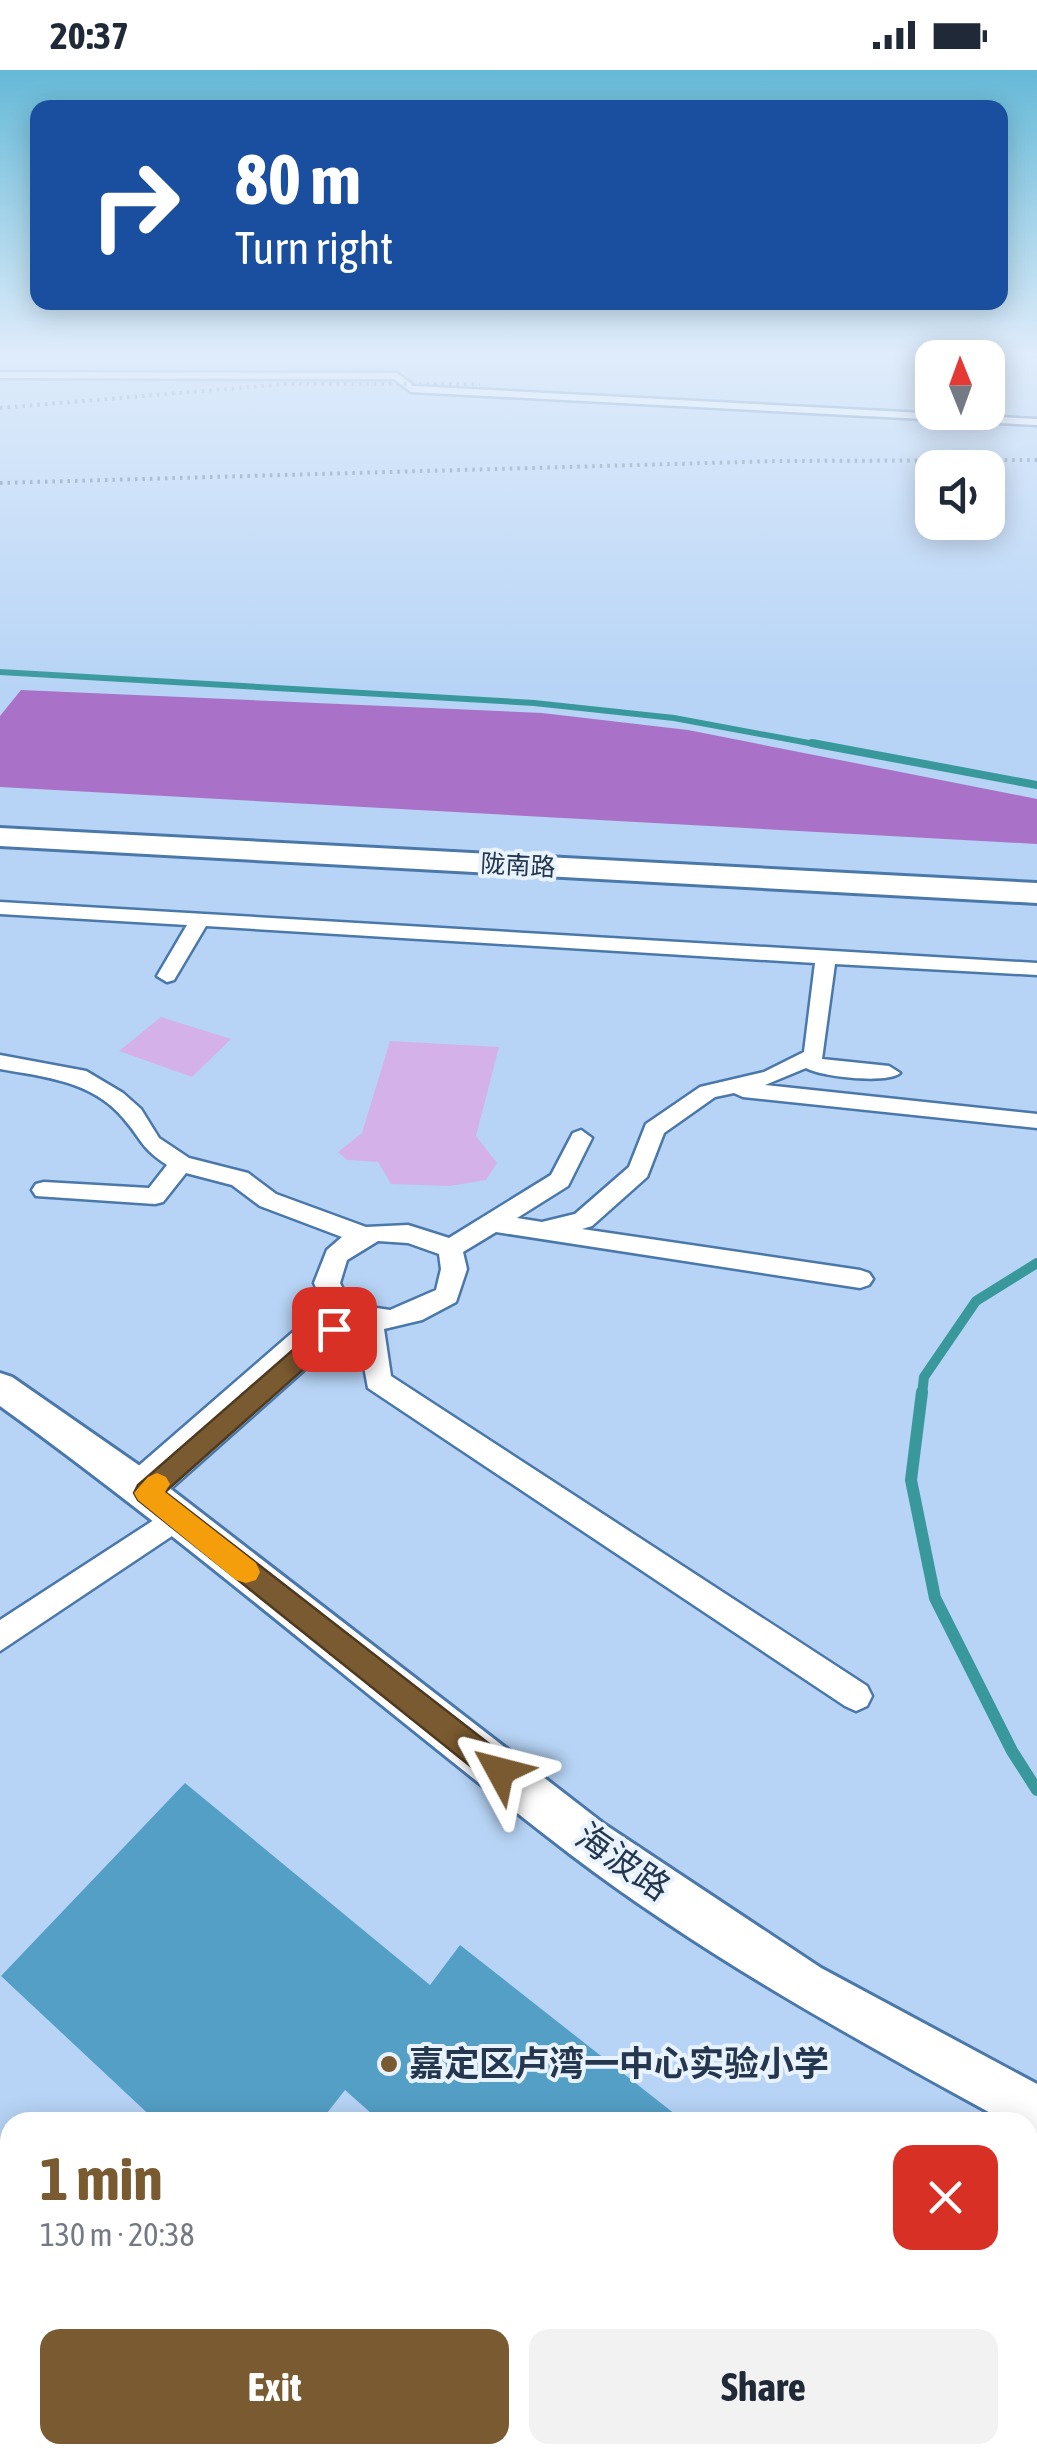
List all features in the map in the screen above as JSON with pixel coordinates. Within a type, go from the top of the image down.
[{"type":"main road","name":"陇南路","points":[[0,816],[1037,871]]},
{"type":"main road","name":"陇南路","points":[[0,837],[1037,892]]},
{"type":"street","points":[[0,908],[1037,968]]},
{"type":"street","points":[[166,976],[200,920]]},
{"type":"street","points":[[542,1231],[583,1220],[639,1171],[654,1129],[708,1092],[771,1077],[814,1055],[826,958]]},
{"type":"street","points":[[807,1058],[819,1067],[889,1073]]},
{"type":"street","points":[[0,1062],[78,1076],[116,1098],[134,1114],[151,1143],[181,1164],[240,1179],[268,1200],[365,1236]]},
{"type":"street","points":[[724,1088],[1037,1121]]},
{"type":"street","points":[[450,1249],[560,1180],[582,1138]]},
{"type":"street","points":[[44,1190],[155,1196],[181,1164]]},
{"type":"street","points":[[495,1224],[860,1279]]},
{"type":"street","points":[[154,1498],[338,1307],[326,1283],[336,1254],[365,1236],[389,1232],[418,1233],[450,1249]]},
{"type":"street","points":[[0,1638],[352,1313],[370,1320],[414,1317],[447,1295],[454,1269],[450,1249]]},
{"type":"street","points":[[370,1320],[378,1382],[856,1696]]},
{"type":"street","name":"海波路","points":[[0,1387],[154,1498],[588,1840],[804,1986],[1037,2111]]},
{"type":"shaded area","points":[[21,690],[542,713],[688,730],[1037,799],[1037,844],[0,787],[0,716]]},
{"type":"shaded area","points":[[161,1017],[231,1039],[192,1077],[119,1051]]},
{"type":"shaded area","points":[[390,1041],[499,1047],[476,1136],[497,1163],[486,1180],[450,1186],[391,1184],[378,1162],[347,1160],[338,1152],[362,1133]]},
{"type":"building","points":[[185,1783],[430,1985],[460,1945],[672,2112],[370,2112],[345,2090],[328,2112],[146,2112],[1,1976]]},
{"type":"waterway","points":[[0,672],[534,703],[674,718],[825,746]]},
{"type":"waterway","points":[[812,743],[1037,785]]},
{"type":"waterway","points":[[922,1394],[924,1377],[976,1301],[1037,1263]]},
{"type":"waterway","points":[[922,1392],[911,1480],[935,1598],[1012,1751],[1037,1790]]},
{"type":"railway","points":[[0,483],[682,464]]},
{"type":"slow traffic","points":[[157,1484],[147,1493],[246,1572]]},
{"type":"place","name":"嘉定区卢湾一中心实验小学","points":[[389,2064]]},
{"type":"route","points":[[334,1329],[147,1493],[500,1771]]}]
